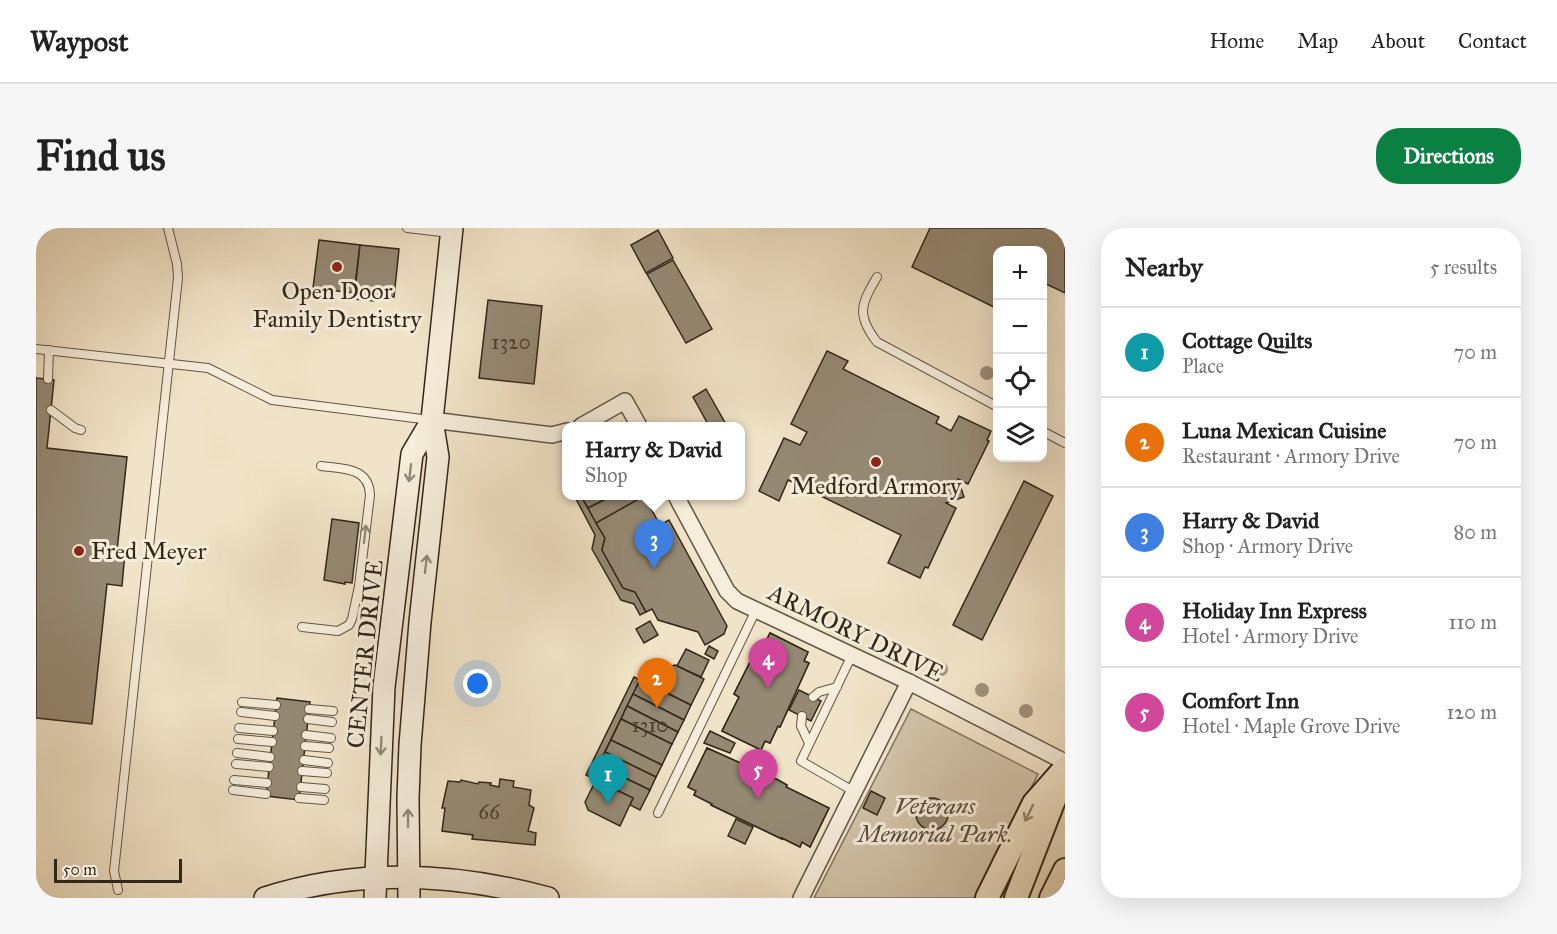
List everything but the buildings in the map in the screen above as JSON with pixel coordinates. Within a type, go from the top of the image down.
[{"type":"main road","name":"CENTER DRIVE","points":[[409,898],[410,745],[420,622],[438,457],[432,420],[452,230]]},
{"type":"main road","name":"CENTER DRIVE","points":[[375,888],[384,687],[412,454],[432,420]]},
{"type":"main road","points":[[987,898],[1034,802],[1065,768]]},
{"type":"main road","points":[[1016,898],[1065,773]]},
{"type":"main road","points":[[1051,898],[1065,870]]},
{"type":"main road","points":[[265,898],[329,883],[375,888],[409,877],[475,882],[548,898]]},
{"type":"street","points":[[588,422],[625,401],[637,422]]},
{"type":"street","points":[[432,420],[552,435],[562,432]]},
{"type":"street","name":"ARMORY DRIVE","points":[[679,500],[727,591],[737,601],[909,682],[1065,762]]},
{"type":"street","points":[[801,898],[909,682]]},
{"type":"lane","points":[[118,890],[114,871],[178,278],[168,228]]},
{"type":"lane","points":[[407,228],[452,230]]},
{"type":"lane","points":[[877,277],[864,300],[863,317],[869,332],[877,342],[993,403]]},
{"type":"lane","points":[[36,349],[170,363],[215,371],[272,400],[432,420]]},
{"type":"lane","points":[[48,379],[49,350]]},
{"type":"lane","points":[[51,410],[81,430]]},
{"type":"lane","points":[[1047,434],[1065,443]]},
{"type":"lane","points":[[302,627],[338,632],[344,630],[352,619],[359,586],[370,495],[369,482],[361,473],[321,466]]},
{"type":"lane","points":[[658,813],[756,610]]},
{"type":"lane","points":[[852,655],[801,761],[855,792]]},
{"type":"lane","points":[[813,697],[819,692],[837,687]]},
{"type":"lane","points":[[242,702],[276,705]]},
{"type":"lane","points":[[309,709],[333,711]]},
{"type":"lane","points":[[241,712],[275,716]]},
{"type":"lane","points":[[802,716],[801,726],[809,743]]},
{"type":"lane","points":[[308,719],[332,722]]},
{"type":"lane","points":[[239,728],[273,731]]},
{"type":"lane","points":[[306,735],[331,738]]},
{"type":"lane","points":[[238,739],[272,742]]},
{"type":"lane","points":[[305,746],[329,748]]},
{"type":"lane","points":[[237,753],[270,757]]},
{"type":"lane","points":[[304,760],[328,762]]},
{"type":"lane","points":[[236,764],[269,767]]},
{"type":"lane","points":[[302,771],[327,773]]},
{"type":"lane","points":[[234,780],[267,783]]},
{"type":"lane","points":[[301,787],[325,789]]},
{"type":"lane","points":[[233,790],[266,794]]},
{"type":"lane","points":[[299,798],[324,800]]},
{"type":"green space","name":"Veterans Memorial Park.","points":[[911,709],[1038,774],[975,898],[814,898]]},
{"type":"place","name":"Open Door Family Dentistry","points":[[337,267]]},
{"type":"place","name":"Medford Armory","points":[[876,462]]},
{"type":"place","name":"Fred Meyer","points":[[79,551]]},
{"type":"place","name":"Harry & David","points":[[654,569]]},
{"type":"place","name":"Holiday Inn Express","points":[[768,688]]},
{"type":"place","name":"Luna Mexican Cuisine","points":[[657,708]]},
{"type":"place","name":"Comfort Inn","points":[[758,799]]},
{"type":"place","name":"Cottage Quilts","points":[[608,804]]}]
